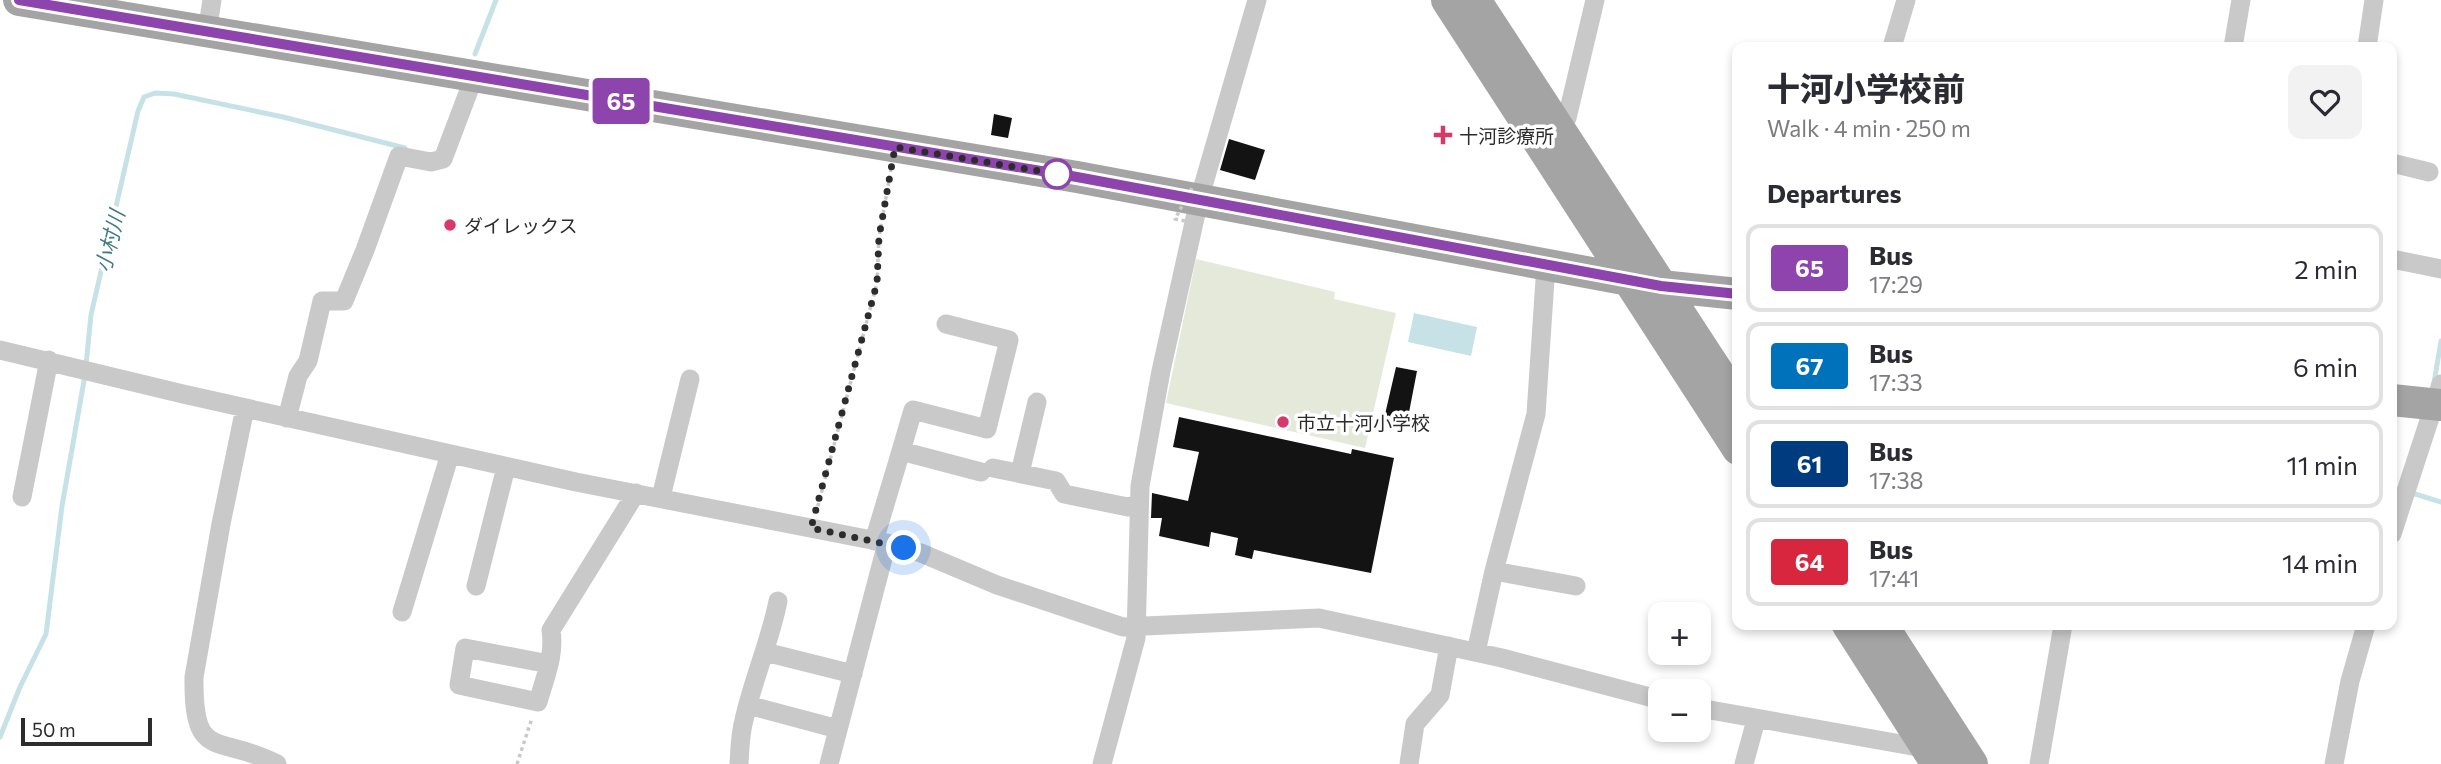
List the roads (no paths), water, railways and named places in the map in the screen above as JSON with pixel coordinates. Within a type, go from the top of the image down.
[{"type":"main road","points":[[19,0],[1077,177],[1197,204],[1661,286],[1732,293]]},
{"type":"main road","points":[[1447,0],[1732,440]]},
{"type":"main road","points":[[1475,0],[1732,394]]},
{"type":"main road","points":[[2397,400],[2439,398]]},
{"type":"main road","points":[[1852,630],[1932,756]]},
{"type":"main road","points":[[1885,630],[1971,764]]},
{"type":"street","points":[[206,32],[212,0]]},
{"type":"street","points":[[1102,764],[1136,638],[1140,486],[1161,371],[1197,204],[1257,0]]},
{"type":"street","points":[[1560,130],[1567,118],[1595,0]]},
{"type":"street","points":[[1893,42],[1906,0]]},
{"type":"street","points":[[2234,42],[2241,0]]},
{"type":"street","points":[[2368,42],[2374,0]]},
{"type":"street","points":[[287,418],[298,376],[308,361],[322,302],[344,302],[399,156],[431,162],[443,159],[474,76]]},
{"type":"street","points":[[2397,164],[2429,172]]},
{"type":"street","points":[[2397,260],[2441,269]]},
{"type":"street","points":[[1476,652],[1494,571],[1536,414],[1546,265]]},
{"type":"street","points":[[829,764],[853,674],[901,451],[913,410],[987,429],[1009,340],[946,324]]},
{"type":"street","points":[[0,350],[506,467],[881,542],[921,553],[997,585],[1123,627],[1319,618],[1476,652],[1648,697]]},
{"type":"street","points":[[22,497],[49,360]]},
{"type":"street","points":[[661,498],[690,379]]},
{"type":"street","points":[[2397,517],[2439,398]]},
{"type":"street","points":[[1020,473],[1037,402]]},
{"type":"street","points":[[246,408],[194,677],[194,698],[201,735],[211,744],[264,757],[277,764]]},
{"type":"street","points":[[901,451],[987,470],[1020,473],[1056,481],[1064,494],[1128,507],[1139,503]]},
{"type":"street","points":[[402,612],[450,454]]},
{"type":"street","points":[[476,586],[506,467]]},
{"type":"street","points":[[549,664],[465,648],[459,684],[538,702],[554,649],[551,629],[636,493]]},
{"type":"street","points":[[1494,571],[1576,586]]},
{"type":"street","points":[[738,764],[743,723],[771,634],[778,601]]},
{"type":"street","points":[[2039,764],[2062,630]]},
{"type":"street","points":[[2334,764],[2350,681],[2365,630]]},
{"type":"street","points":[[1409,764],[1415,724],[1440,695],[1449,646]]},
{"type":"street","points":[[765,652],[853,674]]},
{"type":"street","points":[[748,705],[838,729]]},
{"type":"street","points":[[1711,711],[1971,764]]},
{"type":"street","points":[[1744,764],[1756,720]]},
{"type":"water","points":[[1414,313],[1477,327],[1471,356],[1408,342]]},
{"type":"waterway","name":"小村川","points":[[475,54],[496,0]]},
{"type":"waterway","name":"小村川","points":[[86,365],[91,315],[138,111],[144,97],[155,93],[174,94],[283,117],[405,148]]},
{"type":"waterway","points":[[2434,383],[2441,341]]},
{"type":"waterway","name":"小村川","points":[[0,737],[20,687],[46,634],[62,506],[85,375]]},
{"type":"waterway","points":[[2412,493],[2441,502]]},
{"type":"place","name":"十河診療所","points":[[1443,135]]},
{"type":"place","name":"ダイレックス","points":[[450,225]]},
{"type":"place","name":"市立十河小学校","points":[[1283,422]]}]
